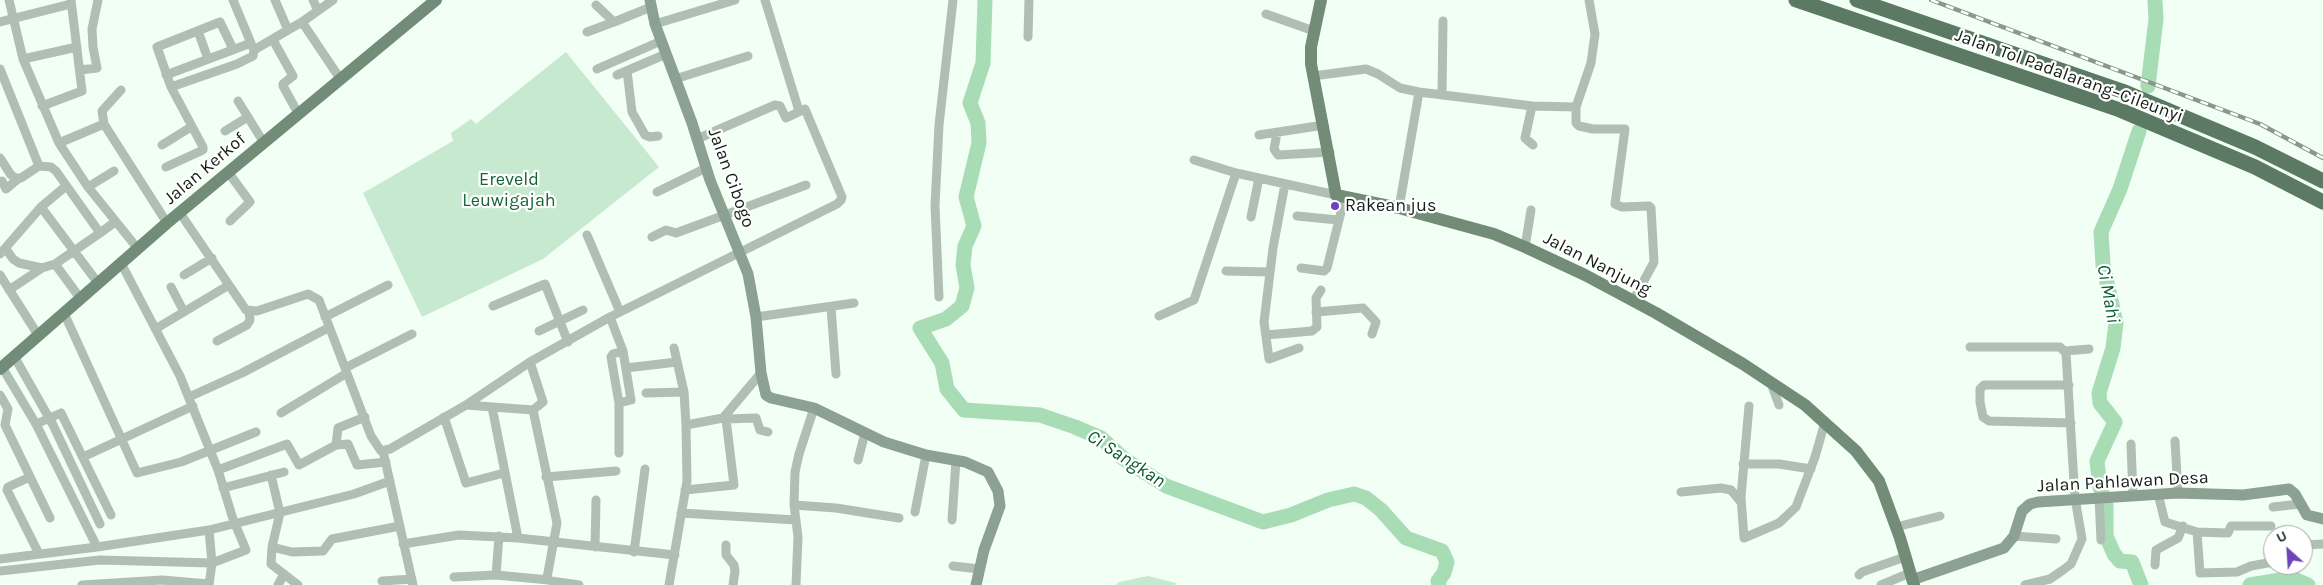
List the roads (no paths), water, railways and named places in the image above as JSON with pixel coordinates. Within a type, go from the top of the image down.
[{"type":"highway","name":"Jalan Tol Padalarang–Cileunyi","points":[[1796,0],[2120,110],[2255,167],[2323,202]]},
{"type":"highway","name":"Jalan Tol Padalarang–Cileunyi","points":[[1857,0],[2122,91],[2255,147],[2323,181]]},
{"type":"main road","name":"Jalan Kerkof","points":[[1,368],[228,172],[436,0]]},
{"type":"main road","points":[[1321,0],[1311,47],[1312,76],[1341,195]]},
{"type":"main road","name":"Jalan Nanjung","points":[[1341,195],[1399,208],[1494,234],[1525,247],[1634,301],[1805,405],[1856,451],[1879,481],[1896,527],[1912,580]]},
{"type":"street","points":[[9,0],[23,59],[42,106],[60,143],[88,187],[138,249]]},
{"type":"street","points":[[80,70],[97,68],[92,29],[98,0]]},
{"type":"street","points":[[171,87],[230,67],[253,56],[252,46],[233,0]]},
{"type":"street","points":[[275,0],[288,30]]},
{"type":"street","points":[[313,0],[318,11]]},
{"type":"street","points":[[166,75],[233,49],[272,40],[333,0]]},
{"type":"street","points":[[655,24],[735,0]]},
{"type":"street","points":[[766,0],[798,111]]},
{"type":"street","points":[[939,297],[935,206],[939,125],[953,0]]},
{"type":"street","points":[[1028,37],[1029,0]]},
{"type":"street","points":[[1589,0],[1595,34],[1591,63],[1576,107],[1576,123],[1579,126],[1594,129],[1622,128],[1625,130],[1616,206],[1649,206],[1651,208],[1654,262],[1634,301]]},
{"type":"street","points":[[0,22],[14,19],[51,5],[71,2],[82,91],[42,106]]},
{"type":"street","points":[[587,32],[614,22],[650,3]]},
{"type":"street","name":"Jalan Cibogo","points":[[650,3],[655,24],[706,168],[740,252],[749,281],[756,317],[761,373],[768,396],[814,408]]},
{"type":"street","points":[[596,5],[614,22]]},
{"type":"street","points":[[1266,14],[1314,31]]},
{"type":"street","points":[[1442,96],[1443,21]]},
{"type":"street","points":[[166,167],[203,150],[203,144],[191,127],[171,87],[157,48],[218,22],[222,23],[233,49]]},
{"type":"street","points":[[302,22],[341,80]]},
{"type":"street","points":[[198,32],[208,58]]},
{"type":"street","points":[[272,40],[293,76],[283,86],[299,115]]},
{"type":"street","points":[[597,69],[662,40]]},
{"type":"street","points":[[23,59],[77,47]]},
{"type":"street","points":[[617,75],[666,54]]},
{"type":"street","points":[[675,79],[748,56]]},
{"type":"street","points":[[1312,76],[1366,70],[1378,74],[1400,88],[1418,92],[1532,106],[1576,107]]},
{"type":"street","points":[[626,71],[630,107],[636,120],[645,135],[650,137],[658,136]]},
{"type":"street","points":[[1,74],[39,166]]},
{"type":"street","points":[[121,90],[102,111],[104,124],[167,224]]},
{"type":"street","points":[[1399,208],[1418,92]]},
{"type":"street","points":[[238,101],[264,143]]},
{"type":"street","points":[[384,452],[466,405],[530,362],[610,317],[837,204],[841,200],[842,197],[806,110],[798,111],[786,118],[780,106],[775,105],[697,139]]},
{"type":"street","points":[[1532,106],[1525,138],[1533,145]]},
{"type":"street","points":[[225,131],[248,117]]},
{"type":"street","points":[[60,143],[104,124]]},
{"type":"street","points":[[1259,135],[1324,125]]},
{"type":"street","points":[[162,145],[191,127]]},
{"type":"street","points":[[1277,133],[1274,148],[1278,155],[1330,152]]},
{"type":"street","points":[[0,158],[11,175],[19,178]]},
{"type":"street","points":[[1194,160],[1236,173],[1341,195],[1338,220],[1326,270],[1302,268]]},
{"type":"street","points":[[0,182],[2,181],[6,190],[19,178],[39,166],[51,167],[56,171],[100,234]]},
{"type":"street","points":[[657,192],[706,168]]},
{"type":"street","points":[[88,187],[114,171]]},
{"type":"street","points":[[228,172],[250,202],[230,222]]},
{"type":"street","points":[[1158,316],[1194,300],[1236,173]]},
{"type":"street","points":[[1251,217],[1259,178]]},
{"type":"street","points":[[1285,184],[1270,272],[1264,322],[1269,359],[1300,348]]},
{"type":"street","points":[[652,237],[664,230],[676,233],[806,185]]},
{"type":"street","points":[[42,268],[19,263],[3,252],[41,207],[66,186]]},
{"type":"street","points":[[41,207],[98,283]]},
{"type":"street","points":[[1525,247],[1531,210]]},
{"type":"street","points":[[180,213],[244,308],[249,312],[250,320],[248,325],[217,341]]},
{"type":"street","points":[[1297,216],[1338,220]]},
{"type":"street","points":[[9,290],[42,268],[55,264],[115,222]]},
{"type":"street","points":[[587,236],[620,312]]},
{"type":"street","points":[[184,275],[212,258]]},
{"type":"street","points":[[0,571],[100,560],[212,563],[246,550],[234,523],[218,470],[191,401],[157,328],[121,263]]},
{"type":"street","points":[[55,264],[80,298]]},
{"type":"street","points":[[1226,271],[1270,272]]},
{"type":"street","points":[[0,275],[38,335]]},
{"type":"street","points":[[493,306],[544,284],[568,342]]},
{"type":"street","points":[[157,328],[230,285]]},
{"type":"street","points":[[325,317],[388,285]]},
{"type":"street","points":[[171,287],[184,312]]},
{"type":"street","points":[[1266,335],[1312,331],[1317,327],[1316,298],[1321,290]]},
{"type":"street","points":[[249,312],[311,294],[318,300],[376,446],[384,452],[412,582],[382,582]]},
{"type":"street","points":[[756,317],[854,303]]},
{"type":"street","points":[[831,307],[836,374]]},
{"type":"street","points":[[1316,312],[1344,311],[1361,307],[1376,322],[1372,334]]},
{"type":"street","points":[[539,331],[582,310]]},
{"type":"street","points":[[64,313],[138,473],[210,451],[256,432]]},
{"type":"street","points":[[610,317],[623,351],[631,400],[619,402]]},
{"type":"street","points":[[83,457],[122,440],[242,373],[328,328]]},
{"type":"street","points":[[281,413],[346,370],[412,334]]},
{"type":"street","points":[[1970,347],[2060,347],[2065,351],[2089,349]]},
{"type":"street","points":[[669,585],[685,490],[686,425],[684,392],[674,348]]},
{"type":"street","points":[[619,453],[619,402],[611,357],[613,354],[623,351]]},
{"type":"street","points":[[2026,585],[2051,582],[2071,564],[2082,540],[2076,498],[2065,351]]},
{"type":"street","points":[[14,356],[48,418],[100,524]]},
{"type":"street","points":[[466,405],[533,410],[543,402],[530,362]]},
{"type":"street","points":[[626,368],[677,362]]},
{"type":"street","points":[[1,368],[36,424],[98,547]]},
{"type":"street","points":[[685,490],[734,484],[725,418],[761,373]]},
{"type":"street","points":[[1771,383],[1778,405]]},
{"type":"street","points":[[2069,385],[1984,385],[1980,389],[1980,402],[1983,417],[1989,421],[2071,423]]},
{"type":"street","points":[[646,393],[684,392]]},
{"type":"street","points":[[0,395],[8,409],[5,426],[50,518]]},
{"type":"street","points":[[1749,406],[1741,502],[1744,538],[1779,523],[1792,512],[1811,469],[1825,422]]},
{"type":"street","points":[[492,407],[518,538]]},
{"type":"street","points":[[799,585],[798,537],[794,505],[795,472],[814,408],[884,442],[926,455],[956,460],[988,472],[998,491],[1000,506],[979,569],[976,585]]},
{"type":"street","points":[[533,410],[557,523],[549,564],[549,580]]},
{"type":"street","points":[[36,424],[61,412],[110,511],[95,512]]},
{"type":"street","points":[[336,445],[337,429],[365,417]]},
{"type":"street","points":[[444,418],[466,484],[504,473]]},
{"type":"street","points":[[686,425],[725,418],[756,418],[760,430],[768,432]]},
{"type":"street","points":[[858,460],[865,433]]},
{"type":"street","points":[[2175,441],[2178,493]]},
{"type":"street","points":[[218,470],[286,444],[298,465],[336,445],[348,444],[357,465],[386,462]]},
{"type":"street","points":[[2131,444],[2133,496]]},
{"type":"street","points":[[915,512],[926,455]]},
{"type":"street","points":[[952,520],[956,460]]},
{"type":"street","points":[[1743,464],[1779,464],[1811,469]]},
{"type":"street","points":[[634,552],[645,469]]},
{"type":"street","points":[[546,477],[616,471]]},
{"type":"street","points":[[223,488],[284,472]]},
{"type":"street","points":[[271,475],[280,513],[272,547],[272,566],[298,585]]},
{"type":"street","points":[[30,477],[8,487],[7,490],[38,554]]},
{"type":"street","points":[[0,559],[98,547],[209,530],[360,492],[390,481]]},
{"type":"street","points":[[1681,492],[1721,488],[1731,490],[1741,502]]},
{"type":"street","name":"Jalan Pahlawan Desa","points":[[2014,536],[2020,515],[2030,504],[2076,498],[2178,493],[2243,495],[2289,489],[2295,494],[2308,515],[2323,520]]},
{"type":"street","points":[[2158,494],[2163,520],[2197,532],[2228,533],[2231,526],[2263,526]]},
{"type":"street","points":[[2101,540],[2103,497]]},
{"type":"street","points":[[595,547],[596,500]]},
{"type":"street","points":[[2273,507],[2300,504]]},
{"type":"street","points":[[794,505],[836,508],[899,518]]},
{"type":"street","points":[[681,513],[796,520]]},
{"type":"street","points":[[1896,527],[1940,516]]},
{"type":"street","points":[[272,547],[292,552],[323,551],[332,538],[400,526]]},
{"type":"street","points":[[2155,565],[2156,550],[2178,538],[2183,526]]},
{"type":"street","points":[[82,585],[209,584],[212,563],[209,530]]},
{"type":"street","points":[[2197,532],[2200,573],[2237,572],[2251,566],[2263,564]]},
{"type":"street","points":[[403,544],[447,536],[499,536],[674,555]]},
{"type":"street","points":[[496,576],[499,536]]},
{"type":"street","points":[[1881,585],[1912,580],[1997,551],[2008,545],[2014,536],[2056,539]]},
{"type":"street","points":[[726,546],[726,555],[736,571],[733,585]]},
{"type":"street","points":[[1858,575],[1905,557]]},
{"type":"street","points":[[953,566],[979,569]]},
{"type":"street","points":[[278,585],[284,574]]},
{"type":"street","points":[[454,577],[496,576],[549,580],[579,585]]},
{"type":"waterway","name":"Ci Sangkan","points":[[985,0],[983,63],[970,103],[978,123],[979,143],[966,197],[974,226],[965,246],[963,265],[967,288],[962,306],[946,319],[920,328],[942,363],[947,389],[964,410],[1040,415],[1075,427],[1101,438],[1124,459],[1166,486],[1263,522],[1291,515],[1328,500],[1354,494],[1366,498],[1381,510],[1406,538],[1442,551],[1447,562],[1444,573],[1438,581],[1439,585]]},
{"type":"waterway","name":"Ci Mahi","points":[[2148,86],[2156,19],[2155,0]]},
{"type":"waterway","name":"Ci Mahi","points":[[2139,131],[2120,189],[2101,232],[2103,265],[2116,323],[2113,348],[2099,393],[2100,403],[2115,422],[2097,461],[2100,487],[2106,505],[2106,536],[2114,554],[2120,561],[2132,562],[2141,585]]},
{"type":"waterway","name":"Ci Mahi","points":[[2250,585],[2292,578],[2308,585]]},
{"type":"railway","points":[[1931,0],[2260,124],[2323,158]]},
{"type":"place","name":"Rakean jus","points":[[1335,206]]},
{"type":"park label","name":"Ereveld Leuwigajah","points":[[509,190]]}]
